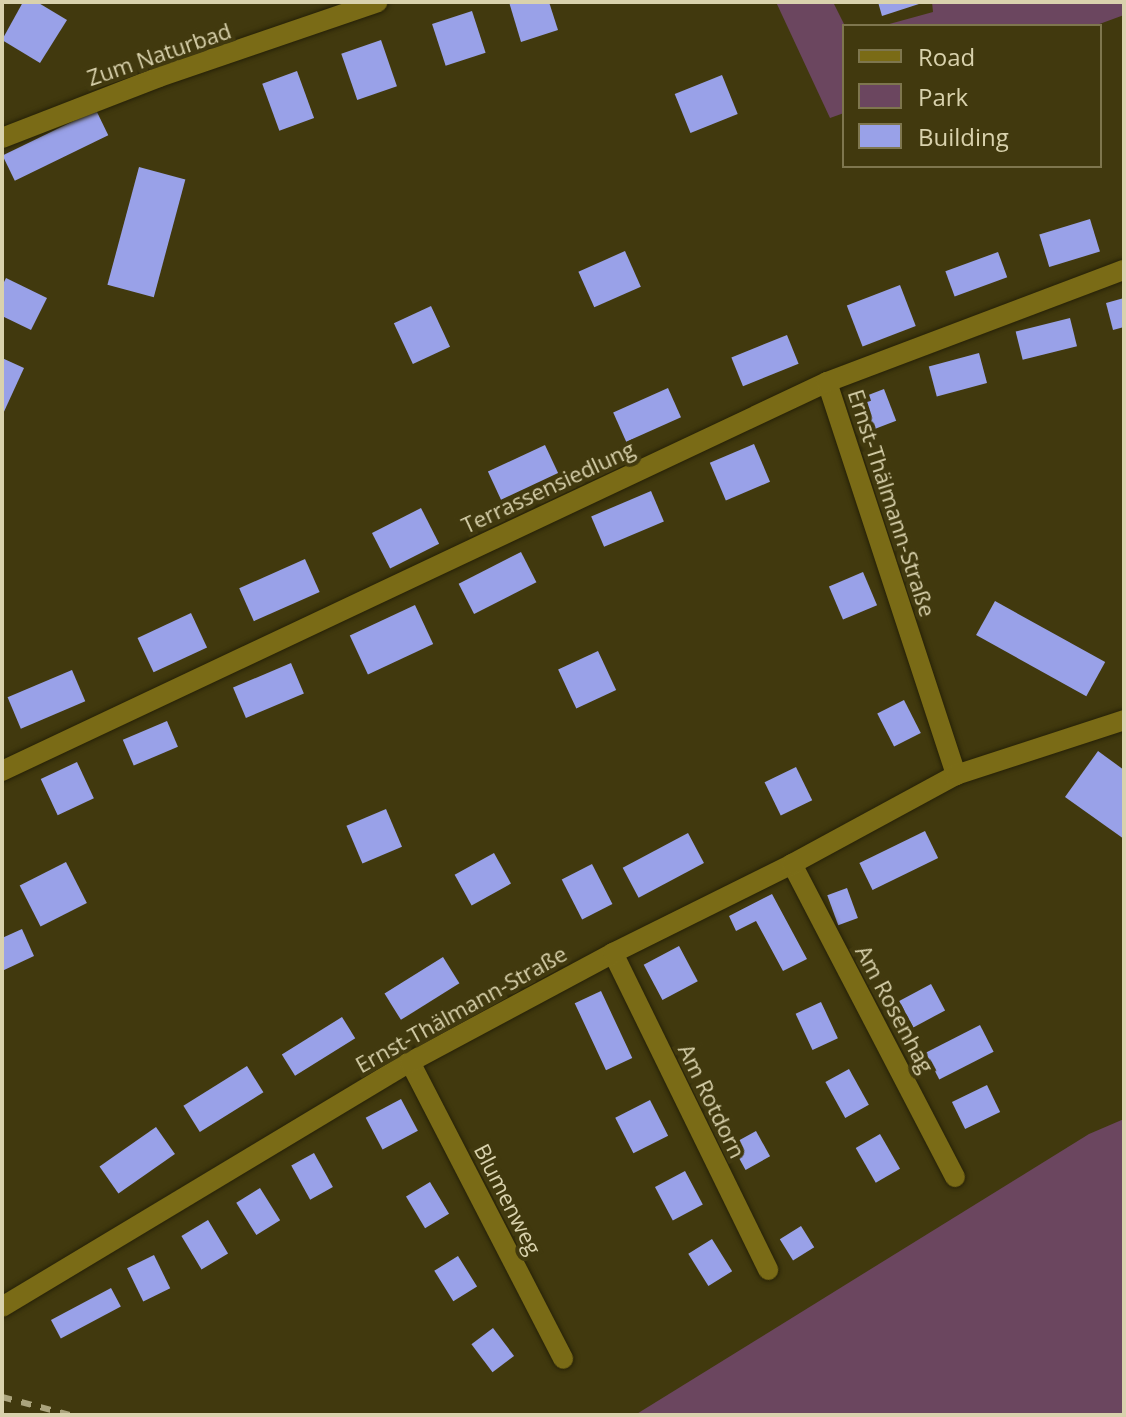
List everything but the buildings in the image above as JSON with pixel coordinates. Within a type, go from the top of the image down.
[{"type":"street","name":"Zum Naturbad","points":[[2,138],[159,77],[378,2]]},
{"type":"street","name":"Terrassensiedlung","points":[[2,771],[827,382],[1124,270]]},
{"type":"street","name":"Ernst-Thälmann-Straße","points":[[827,382],[956,775]]},
{"type":"street","name":"Ernst-Thälmann-Straße","points":[[2,1307],[410,1062],[613,953],[792,864],[956,775],[1124,720]]},
{"type":"street","name":"Am Rosenhag","points":[[792,864],[955,1177]]},
{"type":"street","name":"Am Rotdorn","points":[[613,953],[768,1270]]},
{"type":"street","name":"Blumenweg","points":[[410,1062],[563,1359]]},
{"type":"green space","points":[[776,2],[833,2],[844,24],[842,114],[830,118]]},
{"type":"green space","points":[[932,2],[1124,2],[1124,15],[1099,24],[889,24],[933,12]]},
{"type":"green space","points":[[1124,1119],[1124,1415],[635,1415],[1089,1134]]},
{"type":"railway","points":[[2,1397],[70,1415]]}]
